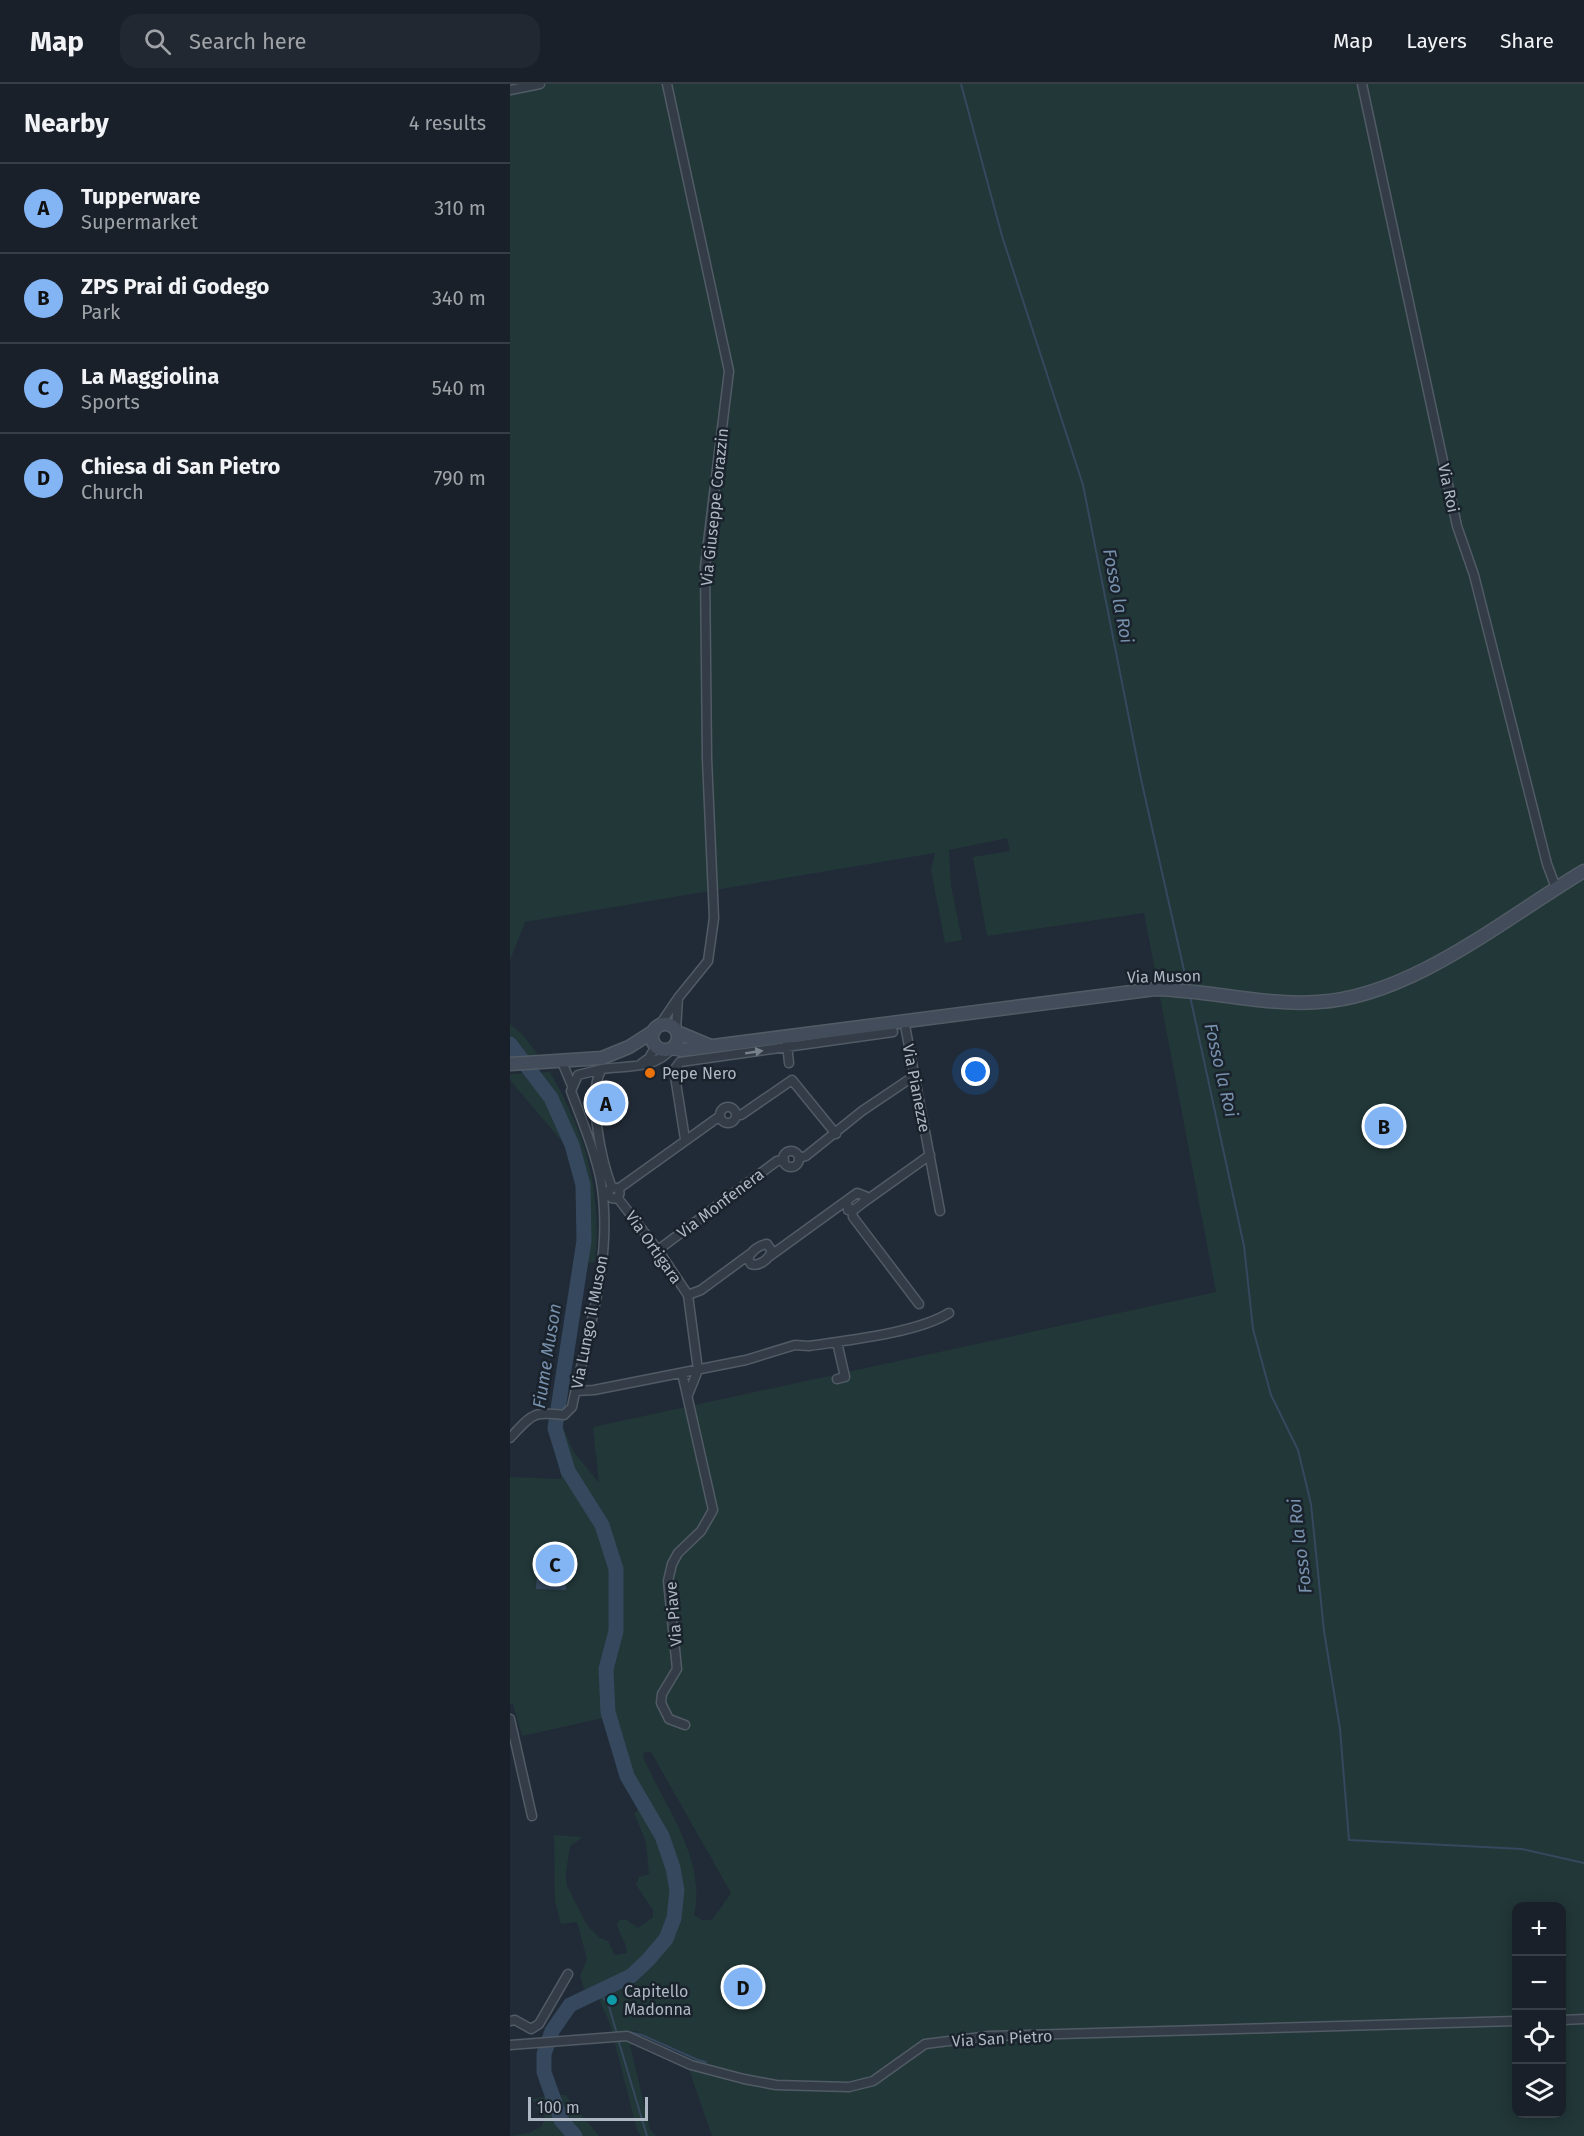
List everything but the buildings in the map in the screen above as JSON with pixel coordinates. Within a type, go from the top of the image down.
[{"type":"main road","name":"Via Muson","points":[[629,1047],[655,1046],[661,1050],[682,1050],[787,1042],[866,1031],[904,1020],[1130,991],[1184,989],[1301,1003],[1337,1000],[1377,992],[1429,968],[1584,871]]},
{"type":"main road","name":"Via Muson","points":[[511,1064],[602,1058],[629,1047],[657,1028],[668,1025],[713,1046]]},
{"type":"main road","points":[[655,1046],[652,1038],[657,1028]]},
{"type":"main road","points":[[672,1049],[678,1041],[677,1031]]},
{"type":"street","points":[[510,90],[540,84]]},
{"type":"street","name":"Via Giuseppe Corazzin","points":[[657,1028],[708,961],[714,918],[706,759],[705,567],[729,371],[667,84]]},
{"type":"street","name":"Via Roi","points":[[1362,84],[1457,526],[1474,575],[1547,864],[1556,888]]},
{"type":"street","points":[[677,1031],[678,998]]},
{"type":"street","name":"Via Pianezze","points":[[904,1020],[940,1211]]},
{"type":"street","points":[[866,1031],[893,1032]]},
{"type":"street","points":[[685,1139],[676,1066],[680,1062],[787,1042],[790,1080]]},
{"type":"street","points":[[641,1064],[649,1058],[655,1046]]},
{"type":"street","points":[[572,1086],[581,1073],[658,1060],[672,1049]]},
{"type":"street","name":"Via Lungo il Muson","points":[[510,1438],[531,1415],[540,1412],[564,1415],[572,1407],[599,1280],[604,1223],[596,1161],[562,1062]]},
{"type":"street","points":[[602,1069],[596,1083],[596,1099],[604,1163],[616,1191],[685,1139],[720,1116],[723,1109],[729,1107],[736,1114],[741,1115],[790,1080]]},
{"type":"street","name":"Via Monfenera","points":[[658,1250],[777,1161],[784,1160],[786,1165],[792,1167],[798,1164],[799,1158],[806,1156],[862,1111],[914,1076]]},
{"type":"street","points":[[790,1080],[795,1081],[836,1134]]},
{"type":"street","name":"Via Pianezze","points":[[845,1206],[857,1193],[864,1199],[876,1195],[930,1155]]},
{"type":"street","name":"Via Ortigara","points":[[616,1191],[688,1296],[698,1370]]},
{"type":"street","points":[[746,1259],[758,1264],[845,1206],[919,1304]]},
{"type":"street","points":[[688,1296],[701,1290],[746,1259],[762,1245],[780,1248]]},
{"type":"street","points":[[770,1246],[770,1256]]},
{"type":"street","points":[[576,1391],[594,1390],[746,1360],[795,1345],[809,1346],[837,1342],[935,1321],[949,1313]]},
{"type":"street","points":[[837,1342],[845,1377],[837,1378]]},
{"type":"street","points":[[688,1396],[698,1370]]},
{"type":"street","name":"Via Piave","points":[[682,1373],[713,1510],[701,1531],[678,1553],[668,1581],[677,1670],[662,1694],[661,1703],[669,1719],[685,1725]]},
{"type":"street","points":[[510,1719],[532,1816]]},
{"type":"street","points":[[510,2021],[515,2020],[531,2029],[539,2024],[568,1974]]},
{"type":"street","points":[[1566,2020],[1584,2019]]},
{"type":"street","name":"Via San Pietro","points":[[510,2043],[558,2042],[617,2036],[635,2038],[691,2065],[744,2079],[776,2085],[849,2087],[873,2081],[925,2044],[989,2036],[1512,2021]]},
{"type":"green space","points":[[510,84],[1584,84],[1584,2136],[712,2136],[683,2052],[635,2031],[627,2033],[642,2045],[630,2045],[650,2129],[656,2136],[641,2136],[637,2130],[610,2024],[598,1997],[595,1993],[585,1991],[580,1976],[587,1959],[577,1922],[561,1924],[555,1901],[554,1835],[583,1837],[570,1846],[566,1873],[567,1886],[587,1925],[600,1938],[608,1941],[615,1955],[627,1953],[617,1923],[620,1920],[627,1920],[638,1928],[653,1917],[653,1910],[636,1885],[639,1877],[649,1874],[646,1842],[634,1813],[645,1804],[626,1763],[612,1716],[522,1736],[513,1704],[510,1704],[510,1477],[561,1479],[563,1458],[552,1433],[551,1422],[562,1425],[573,1451],[599,1483],[593,1427],[1216,1292],[1144,913],[987,936],[973,857],[1010,851],[1007,838],[949,850],[951,886],[962,940],[945,943],[931,870],[935,853],[525,922],[510,960]],"holes":[[[651,1752],[731,1893],[712,1920],[702,1920],[694,1915],[695,1874],[682,1834],[644,1759],[643,1753]]]},
{"type":"green space","points":[[510,1024],[523,1035],[541,1059],[510,1060]]},
{"type":"green space","points":[[550,1072],[573,1118],[589,1163],[596,1210],[595,1262],[580,1264],[588,1231],[565,1145],[510,1080],[510,1074]]},
{"type":"green space","points":[[565,2095],[599,2136],[510,2136],[529,2133],[542,2126],[545,2117],[539,2113],[533,2099]]},
{"type":"water","points":[[537,1570],[567,1571],[566,1590],[536,1589]]},
{"type":"waterway","name":"Fosso la Roi","points":[[961,84],[1002,236],[1083,485],[1141,779],[1188,988]]},
{"type":"waterway","name":"Fosso la Roi","points":[[1190,996],[1244,1246],[1253,1329],[1271,1395],[1298,1450],[1311,1504],[1324,1631],[1340,1729],[1349,1840],[1522,1849],[1584,1863]]},
{"type":"waterway","name":"Fiume Muson","points":[[510,1044],[551,1098],[572,1145],[583,1185],[584,1241],[555,1428],[568,1471],[602,1525],[616,1569],[616,1631],[606,1669],[608,1712],[627,1776],[662,1836],[673,1868],[677,1890],[674,1918],[666,1939],[648,1960],[631,1976],[570,2005],[552,2031],[544,2054],[544,2072],[561,2120],[575,2136]]},
{"type":"waterway","points":[[592,1987],[608,2003],[617,2034]]},
{"type":"waterway","points":[[617,2032],[626,2032]]},
{"type":"waterway","points":[[629,2032],[642,2035],[706,2062]]},
{"type":"waterway","points":[[618,2039],[647,2136]]},
{"type":"place","name":"Pepe Nero","points":[[650,1073]]},
{"type":"place","name":"Tupperware","points":[[606,1103]]},
{"type":"place","name":"ZPS Prai di Godego","points":[[1384,1126]]},
{"type":"place","name":"La Maggiolina","points":[[555,1564]]},
{"type":"place","name":"Chiesa di San Pietro","points":[[743,1987]]},
{"type":"place","name":"Capitello Madonna","points":[[612,2000]]}]
